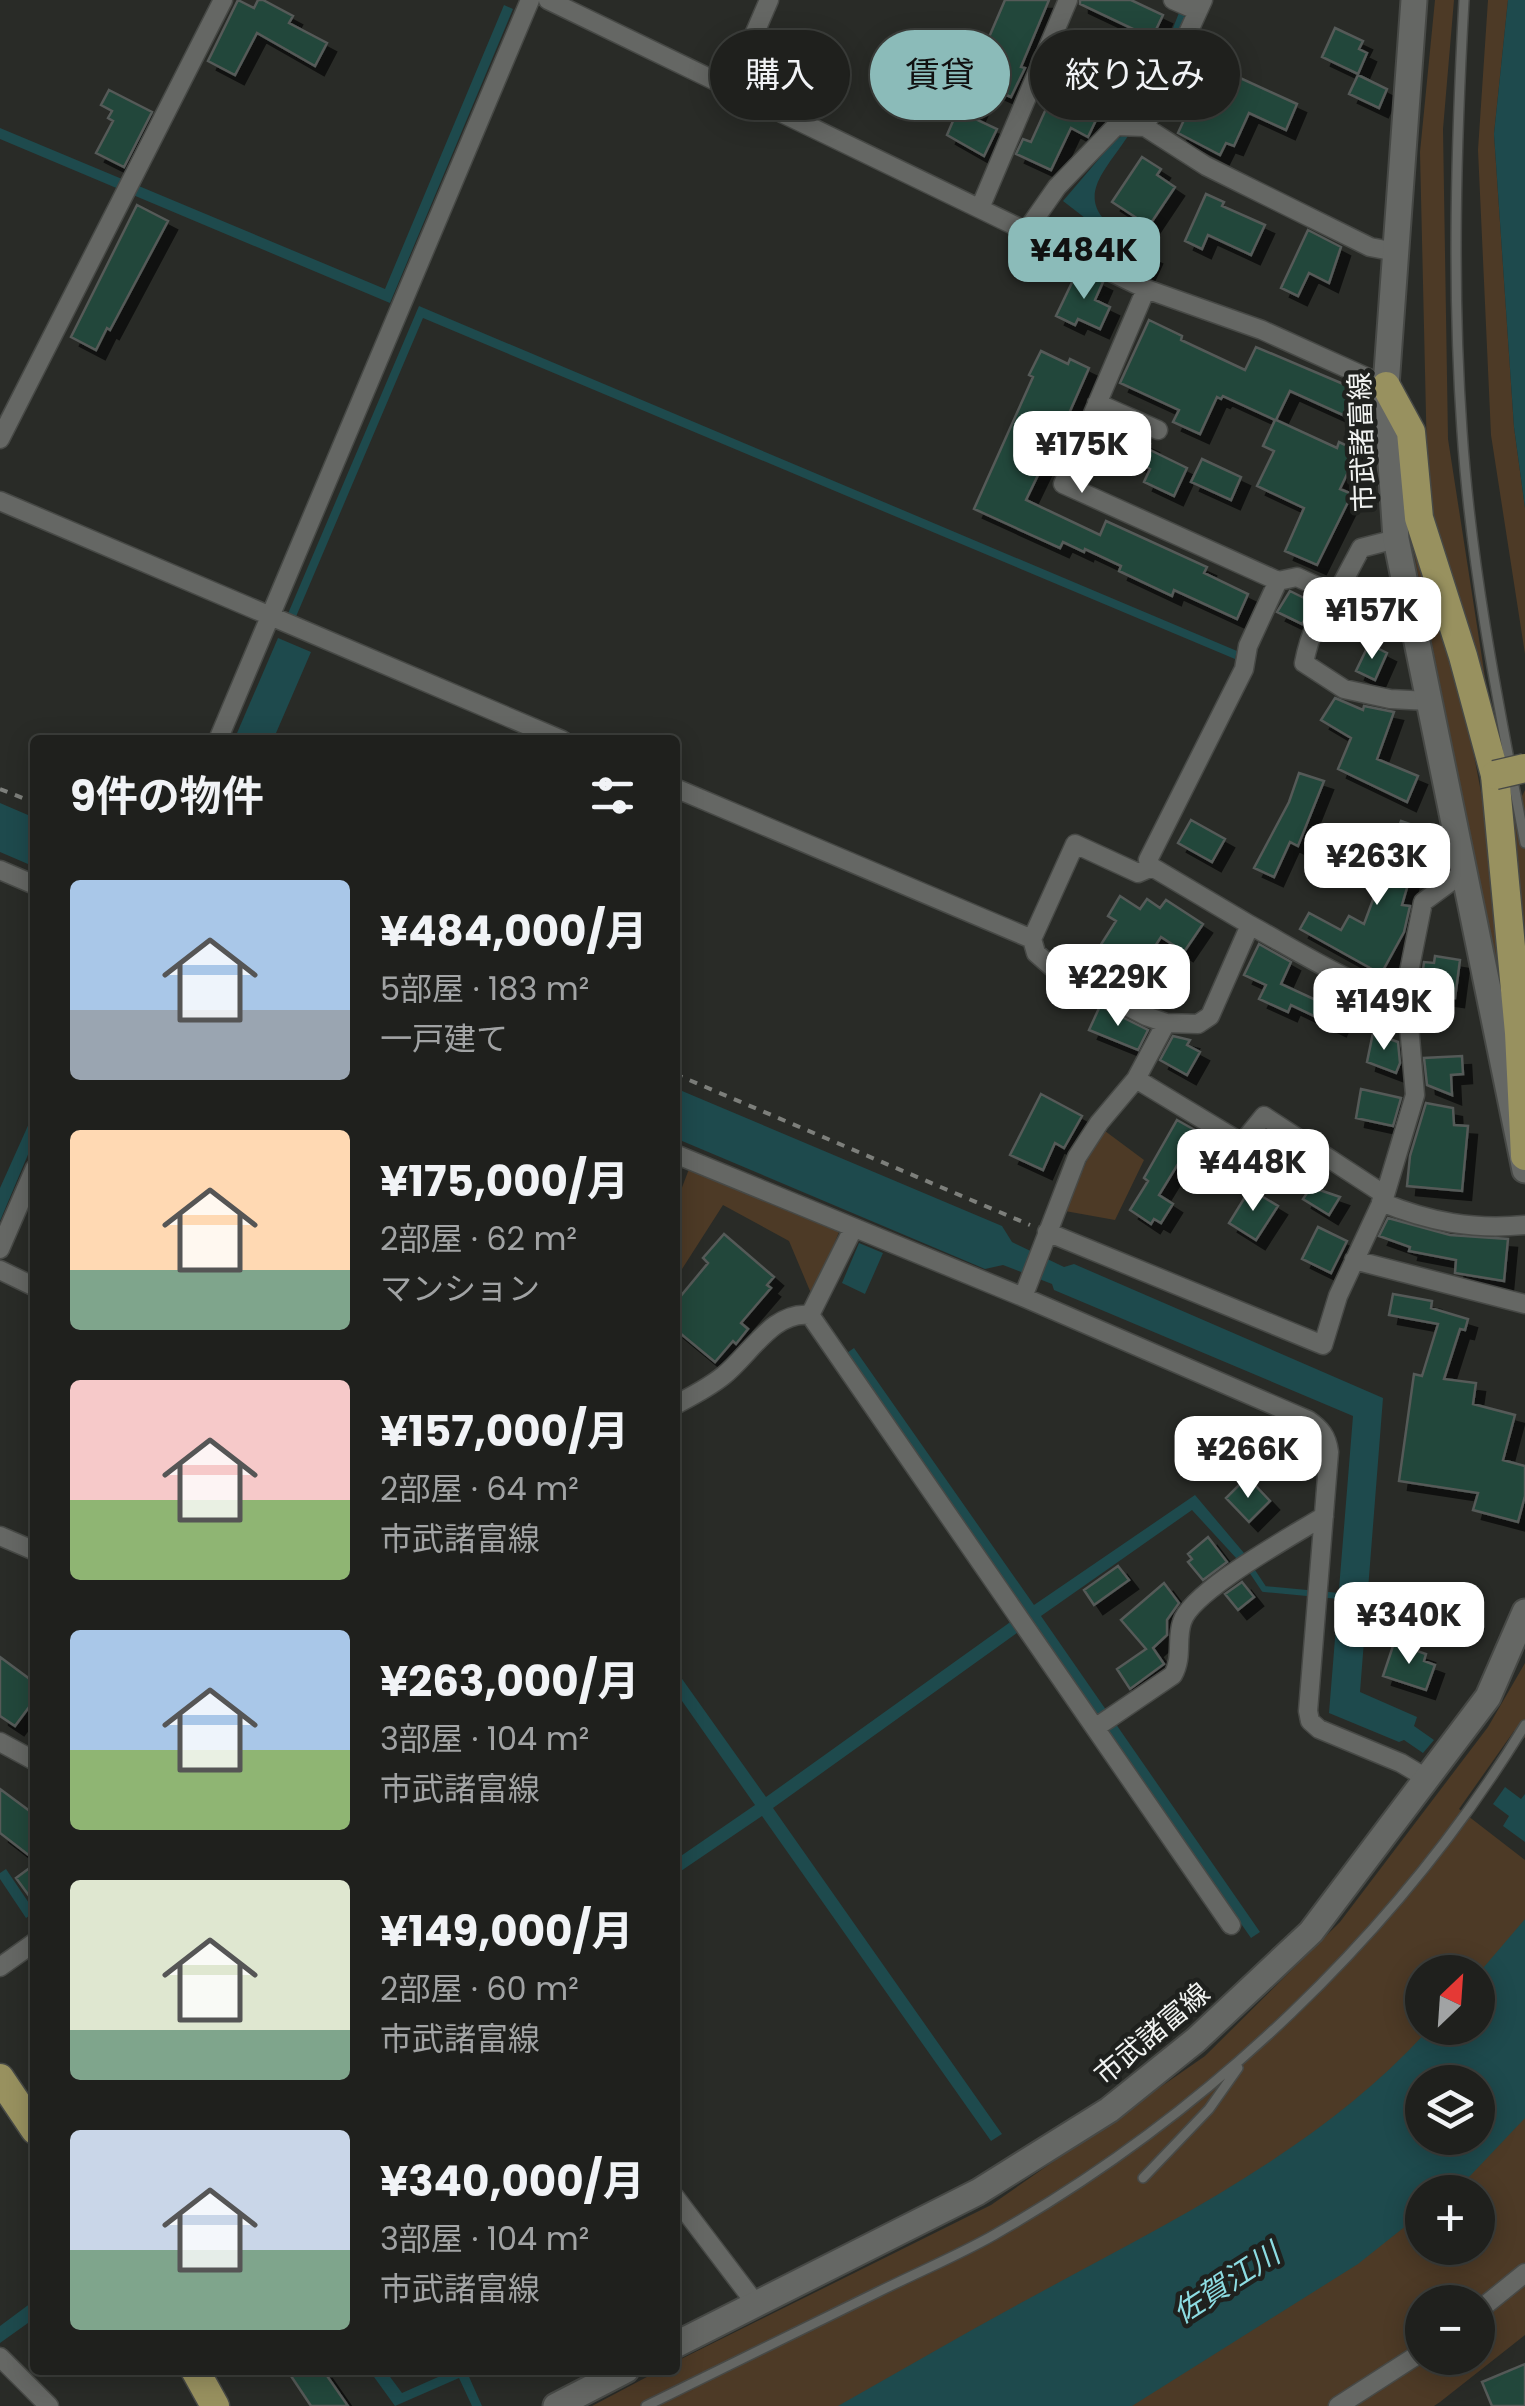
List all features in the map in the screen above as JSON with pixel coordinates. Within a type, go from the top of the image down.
[{"type":"main road","name":"市武諸富線","points":[[1414,0],[1386,386],[1396,539],[1525,1170]]},
{"type":"main road","points":[[1386,386],[1411,432],[1418,518],[1463,656],[1511,771],[1525,1156]]},
{"type":"main road","name":"市武諸富線","points":[[680,2342],[978,2192],[1109,2110],[1196,2040],[1311,1932],[1488,1698],[1525,1612]]},
{"type":"main road","points":[[0,2078],[30,2123]]},
{"type":"main road","points":[[198,2375],[215,2406]]},
{"type":"main road","points":[[556,2406],[616,2375]]},
{"type":"street","points":[[0,438],[223,0]]},
{"type":"street","points":[[220,735],[530,0]]},
{"type":"street","points":[[548,0],[710,78]]},
{"type":"street","points":[[756,30],[769,0]]},
{"type":"street","points":[[980,208],[1068,0]]},
{"type":"street","points":[[1145,127],[1201,6],[1175,1]]},
{"type":"street","points":[[797,120],[1146,289],[1262,330],[1386,386]]},
{"type":"street","points":[[1027,230],[1056,187],[1116,126],[1145,127],[1206,166],[1370,247],[1396,252]]},
{"type":"street","points":[[1146,289],[1063,484],[1278,581],[1297,577],[1336,594]]},
{"type":"street","points":[[1097,403],[1158,430]]},
{"type":"street","points":[[0,501],[550,735]]},
{"type":"street","points":[[1396,539],[1361,548],[1336,594],[1322,610],[1304,663],[1344,689],[1390,699],[1429,701]]},
{"type":"street","points":[[1278,581],[1248,646],[1244,670],[1148,860],[1152,867],[1344,977],[1407,1002]]},
{"type":"street","points":[[680,790],[1032,939]]},
{"type":"street","points":[[1152,867],[1138,873],[1075,844],[1032,939],[1036,953],[1052,968],[1166,1023],[1198,1024],[1210,1016],[1250,925]]},
{"type":"street","points":[[0,870],[30,883]]},
{"type":"street","points":[[1046,1237],[1323,1345],[1338,1296],[1383,1198],[1415,1095],[1407,1002],[1423,902],[1464,872]]},
{"type":"street","points":[[1026,1291],[1077,1158],[1099,1123],[1136,1079],[1166,1023]]},
{"type":"street","points":[[1136,1079],[1242,1144],[1264,1116],[1383,1198],[1416,1216],[1485,1229],[1525,1226]]},
{"type":"street","points":[[680,1156],[853,1229],[1026,1291],[1308,1420],[1327,1439],[1329,1452],[1310,1722],[1428,1779]]},
{"type":"street","points":[[0,1249],[30,1180]]},
{"type":"street","points":[[810,1315],[853,1229]]},
{"type":"street","points":[[1354,1260],[1525,1304]]},
{"type":"street","points":[[0,1270],[30,1285]]},
{"type":"street","points":[[680,1402],[703,1392],[727,1373],[770,1329],[797,1314],[810,1315]]},
{"type":"street","points":[[810,1315],[1031,1635],[1101,1723],[1231,1925]]},
{"type":"street","points":[[1101,1723],[1173,1675],[1179,1664],[1182,1622],[1191,1606],[1324,1516]]},
{"type":"street","points":[[0,1536],[30,1549]]},
{"type":"street","points":[[0,1742],[30,1758]]},
{"type":"street","points":[[0,1968],[30,1946]]},
{"type":"street","points":[[680,2203],[756,2304]]},
{"type":"street","points":[[1495,2297],[1525,2273]]},
{"type":"street","points":[[0,2357],[48,2406]]},
{"type":"street","points":[[1338,2406],[1405,2363]]},
{"type":"lane","points":[[1464,0],[1455,273],[1462,434],[1483,604],[1525,843]]},
{"type":"lane","points":[[646,2406],[993,2236],[1114,2160],[1246,2058],[1372,1931],[1466,1811],[1525,1724]]},
{"type":"lane","points":[[1143,2178],[1209,2109],[1246,2058]]},
{"type":"path","points":[[0,789],[30,802]]},
{"type":"path","points":[[680,1076],[1046,1237]]},
{"type":"shaded area","points":[[1435,0],[1454,0],[1443,129],[1448,439],[1493,729],[1428,503],[1420,152]]},
{"type":"shaded area","points":[[1488,0],[1508,0],[1494,134],[1514,427],[1525,508],[1525,654],[1491,435],[1478,150]]},
{"type":"shaded area","points":[[1412,544],[1463,698],[1494,860],[1505,1008]]},
{"type":"shaded area","points":[[1525,790],[1525,979],[1510,820]]},
{"type":"shaded area","points":[[1101,1128],[1144,1160],[1115,1220],[1065,1211]]},
{"type":"shaded area","points":[[689,1169],[839,1232],[813,1298],[789,1241],[723,1205],[680,1272],[680,1193]]},
{"type":"shaded area","points":[[1525,1663],[1525,1738],[1514,1731],[1459,1809],[1525,1860],[1525,1953],[1495,1989],[1495,1955],[1405,1955],[1405,2045],[1444,2045],[1422,2065],[1405,2065],[1405,2081],[1291,2188],[885,2406],[592,2406],[651,2375],[680,2375],[680,2360],[991,2205],[1205,2056],[1340,1922],[1488,1727]]},
{"type":"shaded area","points":[[1525,2087],[1525,2335],[1495,2359],[1495,2285],[1405,2285],[1405,2375],[1474,2375],[1440,2402],[1434,2406],[1096,2406],[1405,2189],[1405,2265],[1495,2265],[1495,2175],[1425,2175],[1454,2155],[1495,2155],[1495,2120]]},
{"type":"water","points":[[1184,0],[1192,0],[1179,30],[1172,30]]},
{"type":"water","points":[[1508,0],[1525,0],[1525,508],[1514,427],[1494,134]]},
{"type":"water","points":[[504,5],[513,9],[390,303],[0,139],[0,128],[385,289]]},
{"type":"water","points":[[1122,136],[1128,136],[1096,186],[1095,198],[1097,210],[1121,234],[1098,228],[1063,201]]},
{"type":"water","points":[[419,306],[1237,651],[1235,659],[423,318],[295,619],[287,616]]},
{"type":"water","points":[[278,638],[311,652],[275,735],[236,735]]},
{"type":"water","points":[[0,803],[30,816],[30,865],[0,852]]},
{"type":"water","points":[[680,1090],[1002,1226],[1012,1242],[1064,1267],[1074,1264],[1383,1398],[1360,1692],[1417,1717],[1414,1726],[1434,1740],[1423,1753],[1404,1740],[1399,1742],[1329,1713],[1353,1416],[1054,1290],[1052,1284],[1003,1265],[985,1269],[680,1140]]},
{"type":"water","points":[[30,1121],[30,1150],[0,1221],[0,1188]]},
{"type":"water","points":[[859,1243],[883,1253],[865,1294],[842,1283]]},
{"type":"water","points":[[854,1348],[1034,1605],[1195,1495],[1244,1553],[1237,1559],[1192,1510],[1041,1616],[1260,1932],[1251,1938],[1031,1623],[773,1808],[1002,2134],[991,2141],[762,1816],[680,1872],[680,1857],[755,1805],[680,1698],[680,1676],[766,1797],[1023,1613],[844,1355]]},
{"type":"water","points":[[1505,1787],[1521,1799],[1525,1794],[1525,1842],[1503,1826],[1509,1816],[1493,1804]]},
{"type":"water","points":[[6,1869],[30,1905],[30,1915],[26,1918],[0,1879],[0,1873]]},
{"type":"water","name":"佐賀江川","points":[[1525,1919],[1525,2118],[1495,2150],[1495,2065],[1405,2065],[1405,2155],[1490,2155],[1471,2175],[1405,2175],[1405,2227],[1358,2264],[1132,2406],[838,2406],[1242,2180],[1341,2111],[1413,2045],[1495,2045],[1494,1955]]},
{"type":"water","points":[[30,2304],[30,2322],[0,2343],[0,2326]]},
{"type":"water","points":[[373,2375],[389,2375],[402,2393],[443,2375],[468,2375],[482,2406],[472,2406],[459,2378],[395,2406]]},
{"type":"building","points":[[238,0],[254,8],[258,0],[263,0],[293,16],[289,23],[327,43],[315,66],[257,33],[235,75],[208,61]]},
{"type":"building","points":[[1005,0],[1049,0],[1036,30],[1030,30],[1030,45],[1021,67],[1025,68],[1011,97],[1010,30],[992,30]]},
{"type":"building","points":[[1080,0],[1131,0],[1163,15],[1156,30],[1135,30],[1080,4]]},
{"type":"building","points":[[1335,28],[1363,41],[1359,49],[1367,53],[1358,74],[1322,57]]},
{"type":"building","points":[[1358,75],[1387,89],[1379,108],[1349,94]]},
{"type":"building","points":[[1240,78],[1297,104],[1286,130],[1249,113],[1234,146],[1226,143],[1220,155],[1178,133],[1184,120],[1240,120]]},
{"type":"building","points":[[109,90],[152,112],[124,167],[96,153],[113,121],[108,118],[112,111],[101,105]]},
{"type":"building","points":[[953,120],[977,120],[997,129],[984,156],[947,135]]},
{"type":"building","points":[[1041,120],[1096,120],[1088,137],[1071,128],[1051,170],[1016,154],[1023,139],[1031,142]]},
{"type":"building","points":[[1142,157],[1161,169],[1157,175],[1175,187],[1149,226],[1112,202]]},
{"type":"building","points":[[1206,194],[1224,202],[1222,206],[1265,225],[1251,255],[1208,235],[1202,249],[1185,241]]},
{"type":"building","points":[[137,205],[168,221],[96,350],[71,337]]},
{"type":"building","points":[[1308,230],[1341,247],[1329,283],[1309,273],[1298,296],[1281,288]]},
{"type":"building","points":[[1111,236],[1153,255],[1145,272],[1103,253]]},
{"type":"building","points":[[1078,270],[1103,282],[1095,300],[1110,307],[1100,329],[1078,319],[1075,325],[1056,316]]},
{"type":"building","points":[[1149,320],[1245,370],[1256,347],[1355,389],[1343,415],[1290,391],[1276,420],[1337,448],[1339,442],[1358,451],[1340,489],[1352,494],[1317,565],[1285,551],[1304,508],[1257,486],[1274,451],[1263,446],[1275,420],[1223,396],[1217,397],[1200,434],[1173,422],[1179,410],[1120,383]]},
{"type":"building","points":[[1041,351],[1068,364],[1070,359],[1089,368],[1026,500],[1100,535],[1106,521],[1207,567],[1204,573],[1248,594],[1237,619],[1174,590],[1172,596],[1119,571],[1121,566],[1085,549],[1084,552],[1063,542],[1060,548],[974,509]]},
{"type":"building","points":[[1107,424],[1150,444],[1148,449],[1187,468],[1174,496],[1144,482],[1150,469],[1122,455],[1119,461],[1094,450]]},
{"type":"building","points":[[1202,459],[1241,477],[1231,500],[1191,482]]},
{"type":"building","points":[[1290,591],[1314,603],[1302,624],[1277,612]]},
{"type":"building","points":[[1348,600],[1375,613],[1366,632],[1334,618]]},
{"type":"building","points":[[1369,644],[1387,653],[1375,680],[1356,671]]},
{"type":"building","points":[[1335,698],[1363,710],[1364,706],[1394,712],[1377,759],[1418,776],[1407,802],[1338,769],[1351,738],[1321,720]]},
{"type":"building","points":[[1299,773],[1324,781],[1298,846],[1290,842],[1274,877],[1254,868],[1289,802]]},
{"type":"building","points":[[1191,820],[1225,839],[1212,862],[1178,843]]},
{"type":"building","points":[[1401,821],[1424,829],[1402,905],[1410,906],[1404,932],[1381,974],[1300,929],[1309,913],[1341,930],[1349,916],[1364,924],[1377,889],[1364,885],[1372,861],[1386,865]]},
{"type":"building","points":[[1120,896],[1140,909],[1147,899],[1160,908],[1166,900],[1203,924],[1184,952],[1161,937],[1137,974],[1134,972],[1130,977],[1095,954],[1116,921],[1108,916]]},
{"type":"building","points":[[1259,944],[1291,962],[1281,984],[1318,1001],[1326,983],[1352,995],[1337,1027],[1291,1005],[1288,1012],[1259,999],[1266,985],[1244,975]]},
{"type":"building","points":[[1435,956],[1460,960],[1455,998],[1420,993],[1424,962],[1434,963]]},
{"type":"building","points":[[1100,1006],[1148,1030],[1138,1050],[1089,1030]]},
{"type":"building","points":[[1373,1033],[1398,1042],[1400,1063],[1396,1073],[1367,1062]]},
{"type":"building","points":[[1173,1036],[1190,1040],[1187,1045],[1200,1052],[1187,1075],[1160,1060]]},
{"type":"building","points":[[1462,1056],[1463,1074],[1451,1075],[1452,1095],[1427,1085],[1424,1058]]},
{"type":"building","points":[[1361,1089],[1401,1098],[1393,1126],[1356,1118]]},
{"type":"building","points":[[1041,1094],[1082,1116],[1064,1148],[1055,1143],[1043,1170],[1010,1155]]},
{"type":"building","points":[[1426,1103],[1453,1108],[1454,1125],[1468,1126],[1462,1191],[1407,1186],[1410,1156]]},
{"type":"building","points":[[1177,1120],[1230,1150],[1215,1174],[1187,1156],[1184,1161],[1181,1159],[1159,1195],[1173,1204],[1161,1223],[1154,1219],[1151,1224],[1130,1210]]},
{"type":"building","points":[[1267,1133],[1283,1144],[1262,1177],[1240,1163]]},
{"type":"building","points":[[1311,1187],[1340,1197],[1329,1215],[1303,1199]]},
{"type":"building","points":[[1250,1189],[1278,1206],[1256,1240],[1229,1223]]},
{"type":"building","points":[[1388,1218],[1450,1235],[1508,1239],[1504,1281],[1455,1273],[1456,1260],[1409,1251],[1410,1247],[1379,1236]]},
{"type":"building","points":[[1318,1227],[1347,1241],[1331,1273],[1302,1259]]},
{"type":"building","points":[[724,1234],[774,1277],[767,1285],[771,1288],[741,1323],[748,1329],[715,1362],[680,1333],[680,1297],[708,1263],[703,1258]]},
{"type":"building","points":[[1393,1294],[1432,1301],[1431,1308],[1468,1319],[1465,1330],[1460,1329],[1444,1379],[1476,1383],[1473,1404],[1515,1415],[1503,1460],[1525,1466],[1525,1496],[1518,1522],[1473,1510],[1478,1493],[1399,1481],[1414,1374],[1422,1376],[1438,1324],[1389,1315]]},
{"type":"building","points":[[1253,1483],[1270,1501],[1249,1522],[1226,1498],[1240,1484],[1245,1490]]},
{"type":"building","points":[[1208,1537],[1227,1562],[1203,1580],[1188,1562],[1192,1559],[1188,1554]]},
{"type":"building","points":[[1118,1566],[1129,1580],[1094,1605],[1084,1590]]},
{"type":"building","points":[[1242,1582],[1254,1597],[1238,1610],[1225,1594]]},
{"type":"building","points":[[1164,1583],[1179,1603],[1167,1620],[1167,1635],[1153,1648],[1164,1664],[1130,1689],[1117,1669],[1146,1649],[1121,1620]]},
{"type":"building","points":[[1394,1643],[1426,1654],[1424,1661],[1435,1665],[1426,1690],[1383,1676]]},
{"type":"building","points":[[0,1657],[30,1679],[30,1706],[15,1726],[0,1716]]},
{"type":"building","points":[[0,1789],[30,1811],[30,1856],[0,1833]]},
{"type":"building","points":[[30,1868],[30,1897],[16,1878]]},
{"type":"building","points":[[1525,2364],[1525,2406],[1492,2406],[1482,2382]]},
{"type":"building","points":[[290,2375],[326,2375],[348,2406],[311,2406]]},
{"type":"waterway","points":[[1248,1565],[1264,1589],[1339,1596]]}]
